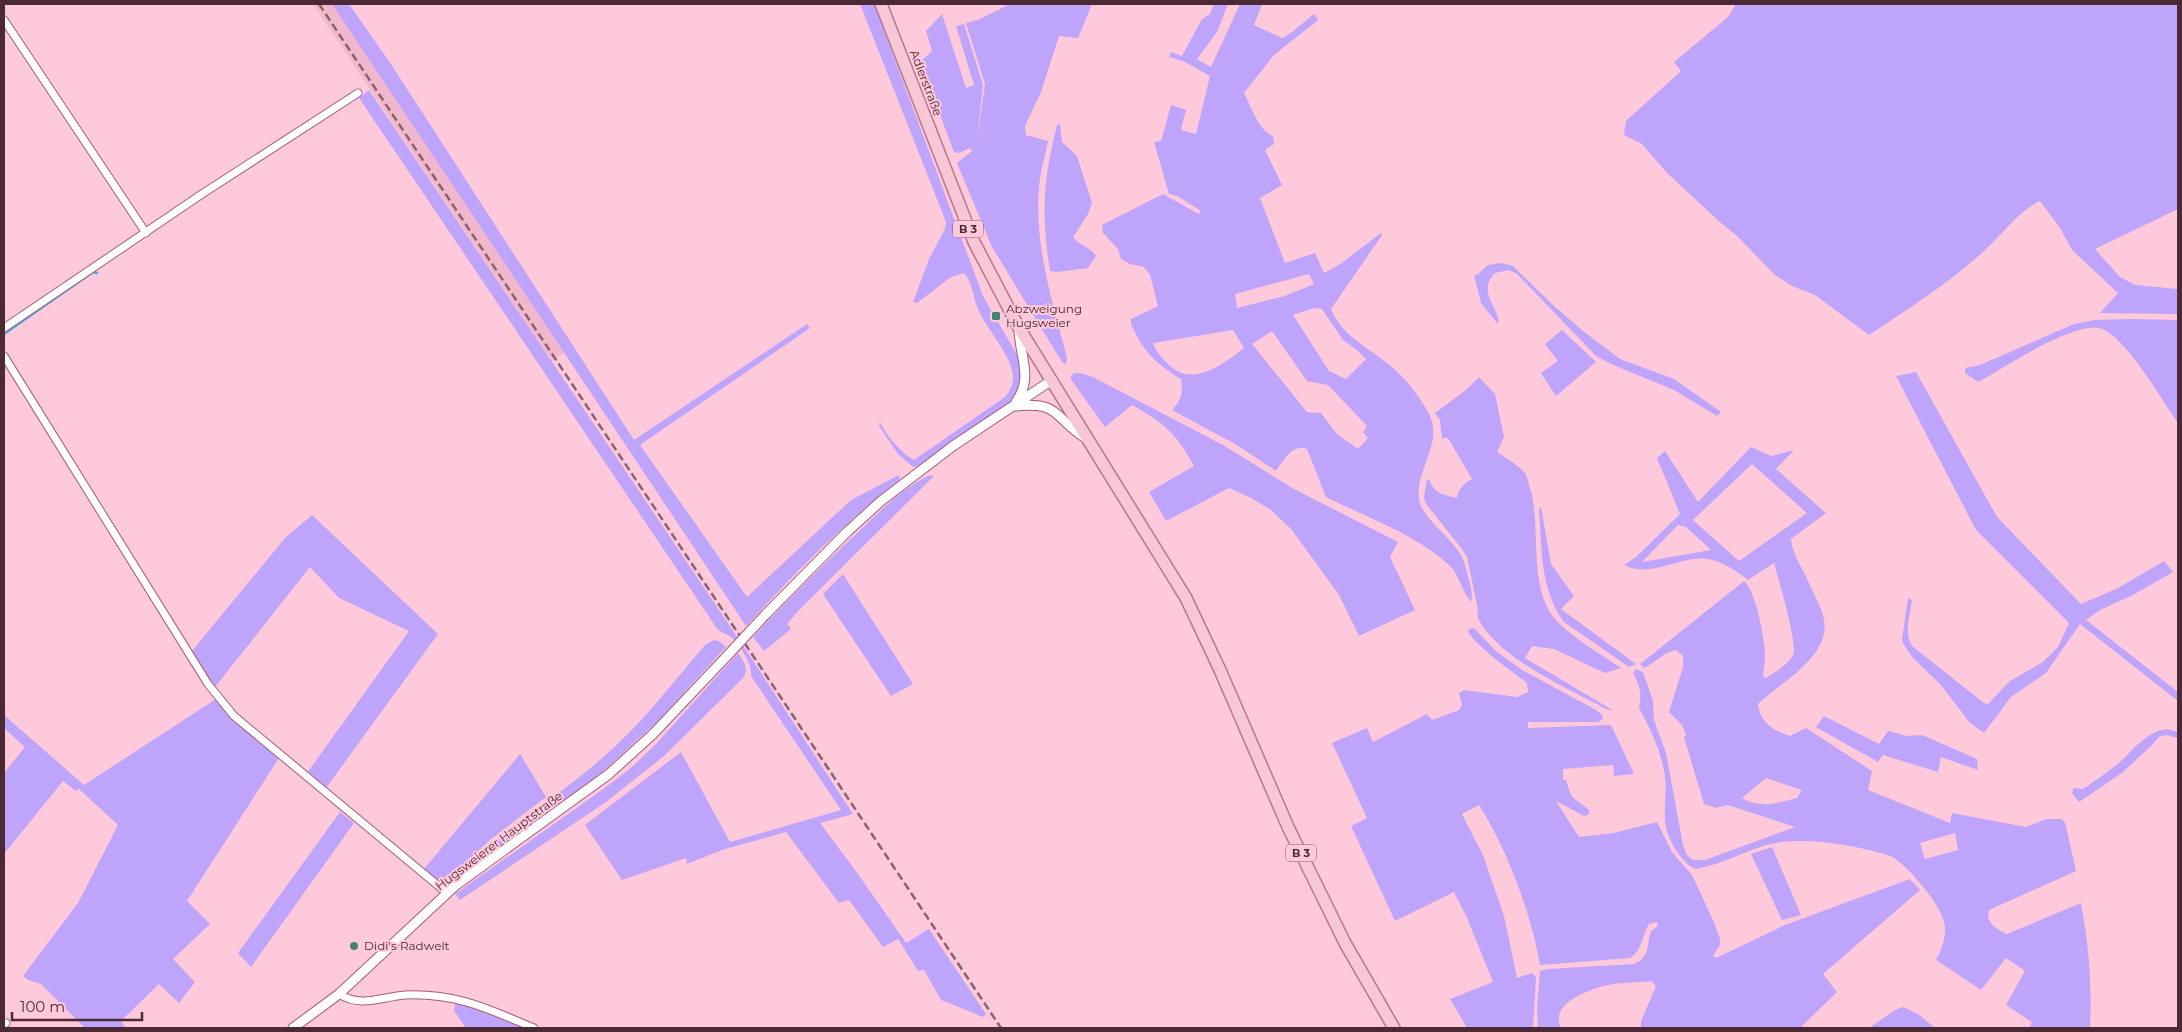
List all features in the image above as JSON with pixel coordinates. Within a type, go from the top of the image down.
[{"type":"main road","name":"Adlerstraße","points":[[881,4],[974,242],[1019,328]]},
{"type":"main road","name":"B 3","points":[[1019,328],[1186,598],[1220,670],[1292,835],[1345,943],[1394,1028]]},
{"type":"street","points":[[4,20],[146,233]]},
{"type":"street","points":[[4,328],[358,93]]},
{"type":"street","points":[[1013,406],[1021,395],[1026,382],[1026,372],[1019,345],[1019,328]]},
{"type":"street","points":[[4,356],[208,684],[234,716],[447,893]]},
{"type":"street","name":"Hugsweierer Hauptstraße","points":[[293,1028],[339,994],[447,893],[610,774],[653,734],[766,614],[881,501],[953,446],[1052,380]]},
{"type":"street","points":[[1013,406],[1032,404],[1046,406],[1058,413],[1073,431],[1087,439]]},
{"type":"street","points":[[339,994],[349,1000],[359,1002],[393,996],[418,995],[468,1001],[534,1028]]},
{"type":"shaded area","points":[[313,4],[332,4],[564,353],[552,361]]},
{"type":"shaded area","points":[[332,4],[349,4],[391,64],[634,440],[807,324],[810,328],[640,445],[747,597],[851,500],[897,476],[900,477],[899,480],[858,514],[820,550],[746,626]]},
{"type":"shaded area","points":[[860,4],[874,4],[983,296],[1020,360],[1020,379],[1016,393],[1009,403],[919,466],[913,467],[898,454],[879,426],[880,422],[894,443],[914,460],[1005,397],[1011,387],[1013,375],[1008,358],[978,309],[971,286],[964,273],[951,277],[917,303],[913,302],[929,259],[945,229],[946,222]]},
{"type":"shaded area","points":[[1010,4],[1092,4],[1078,38],[1059,36],[1041,92],[1025,126],[1026,135],[1048,141],[1040,178],[1039,224],[1045,269],[1067,358],[1066,364],[1062,362],[992,247],[957,163],[972,151],[970,148],[959,153],[954,152],[920,62],[932,51],[926,31],[942,14],[966,88],[974,85],[956,26],[964,24],[983,85],[977,141],[985,84],[966,23],[978,20]]},
{"type":"shaded area","points":[[1214,4],[1228,4],[1217,32],[1197,59],[1211,67],[1240,4],[1262,4],[1254,25],[1282,38],[1314,14],[1318,20],[1274,55],[1244,93],[1263,129],[1273,136],[1274,144],[1265,150],[1282,185],[1260,198],[1285,263],[1315,253],[1324,273],[1339,265],[1381,233],[1382,235],[1331,309],[1341,326],[1348,333],[1405,379],[1428,412],[1433,424],[1433,437],[1419,485],[1419,497],[1425,513],[1461,555],[1471,588],[1471,602],[1453,570],[1437,555],[1407,536],[1326,497],[1307,449],[1302,448],[1292,451],[1276,471],[1235,444],[1172,410],[1181,396],[1181,379],[1164,368],[1151,356],[1140,342],[1131,324],[1131,319],[1158,306],[1150,275],[1144,267],[1130,264],[1121,259],[1118,249],[1103,233],[1102,225],[1163,194],[1199,214],[1201,211],[1177,196],[1169,194],[1154,142],[1161,141],[1171,105],[1186,110],[1181,130],[1196,134],[1210,76],[1185,62],[1169,57],[1171,52],[1182,56],[1202,19],[1210,14]],"holes":[[[1309,274],[1314,284],[1285,296],[1237,308],[1235,294]],[[1314,308],[1322,309],[1343,340],[1366,359],[1346,379],[1329,371],[1293,315]],[[1233,330],[1244,348],[1227,361],[1208,371],[1188,374],[1178,372],[1169,365],[1153,343]],[[1272,331],[1307,381],[1328,385],[1367,426],[1363,432],[1368,438],[1358,449],[1337,434],[1321,413],[1307,412],[1252,344]]]},
{"type":"shaded area","points":[[1736,4],[2178,4],[2178,209],[2095,249],[2120,277],[2135,285],[2178,289],[2178,314],[2100,313],[2118,293],[2072,250],[2060,228],[2040,201],[2017,217],[1983,252],[1956,274],[1869,335],[1815,295],[1792,286],[1775,275],[1737,236],[1667,173],[1642,144],[1624,135],[1626,121],[1681,71],[1674,62],[1728,17]]},
{"type":"shaded area","points":[[369,90],[746,650],[853,814],[820,823],[906,943],[929,929],[986,1014],[983,1017],[941,1000],[924,970],[918,971],[898,939],[883,947],[849,900],[839,903],[786,832],[722,850],[687,864],[686,858],[622,880],[585,825],[681,752],[730,842],[841,810],[751,676],[750,666],[742,651],[732,638],[716,627],[359,98]]},
{"type":"shaded area","points":[[1060,124],[1062,142],[1077,156],[1092,203],[1088,214],[1073,237],[1096,256],[1088,268],[1057,272],[1050,271],[1045,232],[1045,198],[1052,145],[1057,125]]},
{"type":"shaded area","points":[[1501,263],[1513,266],[1553,305],[1620,359],[1674,379],[1721,412],[1717,416],[1674,390],[1596,356],[1517,274],[1509,270],[1495,273],[1488,286],[1490,298],[1498,316],[1499,323],[1497,323],[1481,303],[1474,275],[1477,275],[1488,265]]},
{"type":"shaded area","points":[[2095,320],[2178,320],[2178,423],[2133,357],[2112,335],[2102,329],[2090,328],[2075,331],[2057,338],[1978,382],[1965,373],[1965,368],[1980,365],[2074,324]]},
{"type":"shaded area","points":[[1562,330],[1596,362],[1556,396],[1541,373],[1558,361],[1545,344]]},
{"type":"shaded area","points":[[1916,372],[1997,517],[2081,604],[2118,588],[2164,561],[2173,572],[2133,595],[2100,610],[2086,620],[2178,692],[2178,701],[2080,624],[2046,673],[2011,697],[1984,733],[1970,723],[1941,685],[1913,658],[1902,640],[1908,598],[1912,600],[1908,635],[1912,646],[1984,703],[1988,704],[2010,681],[2043,662],[2058,647],[2069,623],[1976,530],[1896,376]]},
{"type":"shaded area","points":[[1074,373],[1093,377],[1223,445],[1294,489],[1398,542],[1390,557],[1415,610],[1359,636],[1339,595],[1292,530],[1271,510],[1229,488],[1166,521],[1149,492],[1194,466],[1181,445],[1153,417],[1132,405],[1105,427],[1070,378]]},
{"type":"shaded area","points":[[1479,377],[1495,394],[1504,437],[1497,452],[1519,467],[1528,479],[1534,506],[1538,576],[1547,607],[1556,620],[1571,633],[1621,668],[1605,673],[1554,649],[1532,646],[1525,658],[1614,711],[1606,709],[1534,670],[1499,645],[1486,631],[1477,616],[1478,610],[1467,557],[1426,504],[1424,497],[1427,479],[1437,491],[1457,498],[1462,487],[1472,479],[1448,438],[1442,438],[1440,420],[1435,413],[1466,390]]},
{"type":"shaded area","points":[[1751,447],[1771,456],[1794,450],[1776,469],[1826,513],[1791,539],[1795,555],[1821,610],[1824,620],[1824,633],[1820,645],[1802,668],[1758,704],[1761,716],[1768,725],[1790,736],[1806,728],[1872,771],[1868,790],[1950,823],[1952,813],[2026,827],[2047,819],[2061,819],[2065,822],[2076,871],[1989,910],[1988,915],[1993,925],[2007,934],[2081,903],[2089,965],[2091,995],[2090,1028],[2029,1028],[2032,1022],[2006,1005],[2025,971],[2006,958],[1981,990],[1936,960],[1945,935],[1943,918],[1924,888],[1907,869],[1891,856],[1846,845],[1796,841],[1766,845],[1714,865],[1696,869],[1686,863],[1681,857],[1667,832],[1665,776],[1655,741],[1639,708],[1640,690],[1633,673],[1636,669],[1643,672],[1653,701],[1654,720],[1666,753],[1683,845],[1687,855],[1693,860],[1705,860],[1795,827],[1728,805],[1716,808],[1704,804],[1684,737],[1686,735],[1682,725],[1669,712],[1683,667],[1683,656],[1676,650],[1667,653],[1644,668],[1640,664],[1744,581],[1756,604],[1761,626],[1765,653],[1763,676],[1766,678],[1777,671],[1793,655],[1793,638],[1774,563],[1748,580],[1729,567],[1707,559],[1686,560],[1645,569],[1634,569],[1624,565],[1636,557],[1680,514],[1657,458],[1665,451],[1698,502]],"holes":[[[1752,464],[1807,513],[1739,561],[1693,520]],[[1678,525],[1686,527],[1711,550],[1642,562]],[[1766,778],[1802,790],[1797,798],[1769,804],[1756,803],[1742,798]],[[1955,833],[1958,850],[1925,859],[1920,843]]]},
{"type":"shaded area","points":[[930,475],[934,476],[798,611],[787,624],[791,629],[764,651],[753,637],[765,624],[882,509],[909,487]]},
{"type":"shaded area","points":[[1541,507],[1551,564],[1574,596],[1561,609],[1636,664],[1629,667],[1564,622],[1556,610],[1546,583],[1539,510]]},
{"type":"shaded area","points":[[312,515],[438,634],[326,788],[307,773],[409,631],[339,598],[310,567],[215,687],[192,651],[285,538]]},
{"type":"shaded area","points":[[843,574],[913,684],[891,696],[823,594]]},
{"type":"shaded area","points":[[1474,628],[1496,651],[1522,670],[1596,710],[1602,715],[1603,719],[1598,722],[1528,722],[1528,728],[1610,725],[1612,727],[1634,774],[1614,776],[1613,765],[1563,769],[1563,780],[1566,780],[1571,795],[1589,810],[1589,814],[1584,816],[1556,801],[1579,837],[1614,833],[1657,822],[1672,852],[1692,875],[1713,920],[1720,939],[1720,945],[1713,956],[1716,958],[1785,925],[1910,879],[1920,890],[1823,974],[1837,992],[1800,1028],[1641,1028],[1641,1021],[1656,986],[1651,981],[1612,984],[1585,993],[1570,1001],[1564,1007],[1560,1013],[1559,1020],[1561,1028],[1538,1028],[1537,1009],[1540,971],[1634,964],[1646,954],[1651,931],[1658,926],[1657,922],[1649,924],[1637,951],[1630,958],[1540,965],[1531,924],[1517,882],[1499,841],[1479,805],[1462,814],[1483,855],[1504,916],[1517,978],[1532,973],[1536,977],[1533,1028],[1467,1028],[1450,999],[1493,982],[1467,918],[1454,892],[1395,921],[1351,826],[1367,818],[1332,743],[1367,728],[1373,742],[1427,714],[1432,720],[1459,710],[1462,705],[1459,693],[1464,690],[1517,697],[1528,692],[1527,683],[1475,641],[1468,632],[1469,629]]},
{"type":"shaded area","points":[[714,640],[719,641],[726,647],[659,720],[596,778],[482,860],[452,885],[450,883],[504,835],[600,760],[655,705],[705,645]]},
{"type":"shaded area","points":[[738,653],[746,668],[743,678],[664,756],[606,802],[460,900],[455,894],[632,767],[656,744]]},
{"type":"shaded area","points":[[216,699],[232,718],[279,758],[187,901],[210,924],[173,959],[195,982],[179,1003],[159,984],[121,1021],[126,1028],[85,1028],[41,984],[28,980],[23,976],[78,903],[118,825],[79,789],[76,791],[63,781],[4,854],[4,773],[25,747],[4,728],[4,715],[84,785]]},
{"type":"shaded area","points":[[1824,716],[1879,744],[1888,731],[1907,736],[1922,735],[1977,759],[1978,770],[1941,757],[1938,772],[1883,755],[1878,762],[1816,727]]},
{"type":"shaded area","points":[[2167,729],[2178,732],[2178,738],[2166,735],[2159,737],[2123,772],[2079,802],[2072,793],[2074,788],[2083,789],[2110,770],[2147,737]]},
{"type":"shaded area","points":[[520,754],[546,797],[491,839],[442,884],[424,869]]},
{"type":"shaded area","points":[[340,812],[354,823],[251,967],[238,953]]},
{"type":"shaded area","points":[[1772,847],[1801,915],[1782,920],[1751,854]]},
{"type":"shaded area","points":[[456,1001],[476,1006],[526,1028],[466,1028],[454,1011]]},
{"type":"shaded area","points":[[1903,1007],[1918,1014],[1935,1028],[1869,1028],[1895,1010]]},
{"type":"waterway","points":[[4,334],[93,272],[97,273]]},
{"type":"railway","points":[[319,4],[1001,1028]]},
{"type":"place","name":"Abzweigung Hugsweier","points":[[996,316]]},
{"type":"place","name":"Didi's Radwelt","points":[[354,946]]}]
